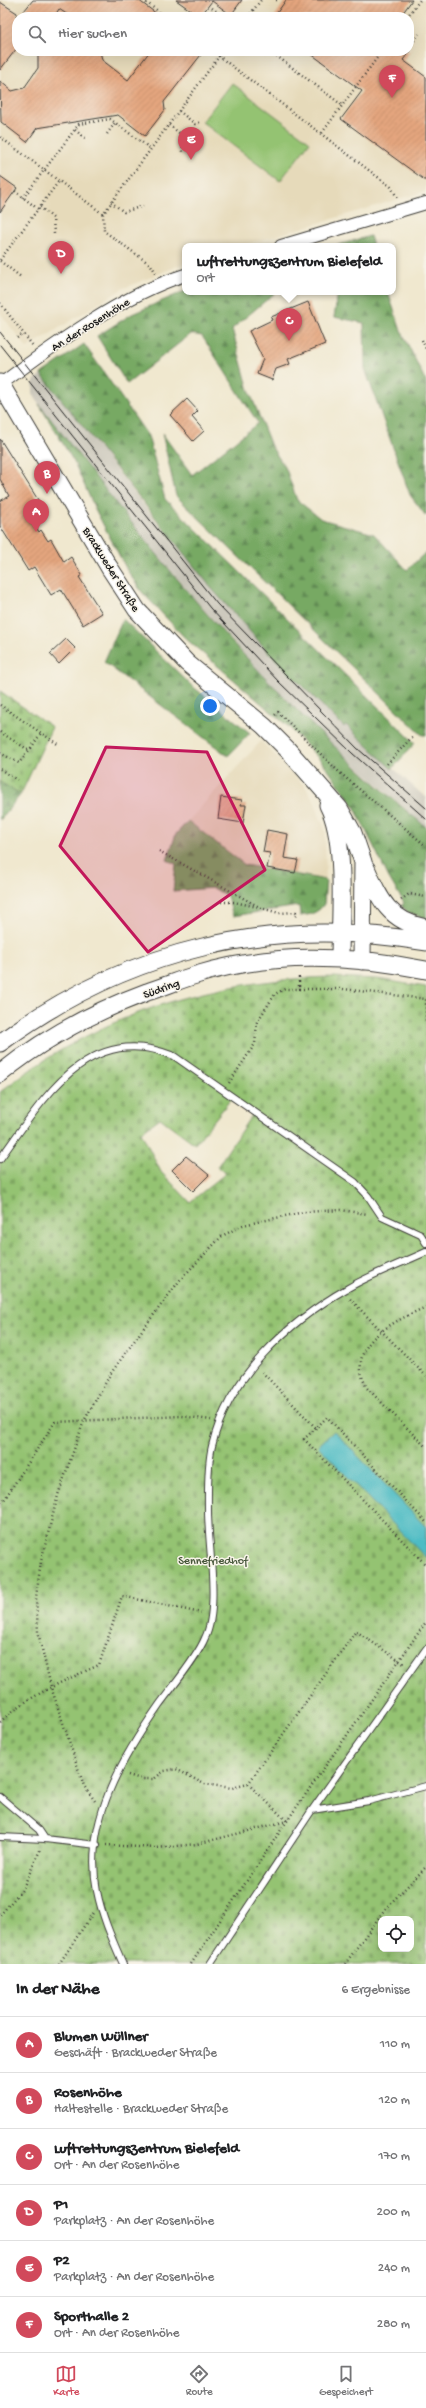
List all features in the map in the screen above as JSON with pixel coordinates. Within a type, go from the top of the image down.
[{"type":"main road","name":"Brackweder Straße","points":[[0,383],[109,567],[137,610],[187,663],[264,726],[313,776],[339,808],[353,833],[363,862],[362,961]]},
{"type":"main road","name":"Brackweder Straße","points":[[313,776],[331,812],[337,829],[340,849],[340,959]]},
{"type":"main road","points":[[363,862],[377,894],[388,910],[402,920],[426,928]]},
{"type":"main road","points":[[0,1043],[32,1019],[86,988],[156,959],[186,950],[256,936],[297,932],[363,933],[426,942]]},
{"type":"main road","name":"Südring","points":[[0,1074],[29,1051],[74,1024],[105,1009],[196,975],[256,962],[286,959],[340,959]]},
{"type":"main road","points":[[340,959],[426,970]]},
{"type":"street","points":[[291,243],[426,203]]},
{"type":"street","name":"An der Rosenhöhe","points":[[0,383],[129,299],[160,284],[182,276]]},
{"type":"lane","points":[[0,1159],[36,1109],[61,1080],[85,1060],[98,1053],[127,1047],[161,1050],[174,1056],[224,1090],[355,1182],[368,1196],[382,1217],[421,1235],[426,1243]]},
{"type":"lane","points":[[123,1964],[100,1902],[95,1865],[96,1845],[103,1808],[130,1746],[205,1639],[212,1616],[208,1511],[211,1448],[219,1424],[238,1387],[254,1364],[295,1323],[342,1292],[426,1252]]},
{"type":"lane","points":[[210,1964],[312,1810],[426,1649]]},
{"type":"lane","points":[[312,1810],[368,1801],[426,1786]]},
{"type":"lane","points":[[0,1797],[39,1830],[45,1839]]},
{"type":"lane","points":[[0,1837],[45,1839],[96,1845]]},
{"type":"path","points":[[143,0],[159,12]]},
{"type":"path","points":[[252,12],[261,0]]},
{"type":"path","points":[[411,12],[420,0]]},
{"type":"path","points":[[212,8],[217,12]]},
{"type":"path","points":[[414,41],[419,34]]},
{"type":"path","points":[[160,284],[155,270],[151,265],[104,231],[103,214],[219,56],[322,133],[391,188],[397,194],[402,210]]},
{"type":"path","points":[[277,56],[342,105]]},
{"type":"path","points":[[322,133],[378,56]]},
{"type":"path","points":[[178,111],[195,124],[202,122]]},
{"type":"path","points":[[23,198],[79,123],[110,119],[151,149]]},
{"type":"path","points":[[107,134],[115,123]]},
{"type":"path","points":[[169,125],[182,135],[183,153]]},
{"type":"path","points":[[74,129],[85,138]]},
{"type":"path","points":[[0,137],[103,214]]},
{"type":"path","points":[[22,277],[0,261],[59,181]]},
{"type":"path","points":[[15,191],[53,218],[54,234]]},
{"type":"path","points":[[111,202],[129,212],[143,206]]},
{"type":"path","points":[[0,303],[41,356]]},
{"type":"path","points":[[18,338],[24,333]]},
{"type":"path","points":[[422,340],[426,349]]},
{"type":"path","points":[[0,705],[59,745]]},
{"type":"path","points":[[273,717],[278,712],[339,772],[426,846]]},
{"type":"path","points":[[0,732],[27,749],[31,748]]},
{"type":"path","points":[[0,753],[19,763],[41,733]]},
{"type":"path","points":[[387,764],[414,735]]},
{"type":"path","points":[[0,769],[17,780]]},
{"type":"path","points":[[159,851],[261,908]]},
{"type":"path","points":[[401,900],[409,894],[426,897]]},
{"type":"path","points":[[220,902],[234,902],[279,913],[296,912],[297,918]]},
{"type":"path","points":[[298,977],[299,989]]},
{"type":"path","points":[[224,1090],[255,1044],[257,1022],[275,994],[285,989],[343,989],[426,999],[426,1022]]},
{"type":"path","points":[[103,1808],[84,1786],[51,1687],[38,1632],[36,1596],[41,1561],[58,1495],[84,1421],[111,1373],[143,1329],[180,1280],[222,1236],[243,1225],[304,1212],[341,1210],[382,1217]]},
{"type":"path","points":[[342,1292],[426,1376]]},
{"type":"path","points":[[426,1307],[381,1330],[370,1342],[363,1354],[360,1366],[361,1377],[366,1388],[426,1447]]},
{"type":"path","points":[[254,1364],[316,1428]]},
{"type":"path","points":[[0,1506],[55,1422],[182,1416],[207,1418],[219,1424]]},
{"type":"path","points":[[426,1522],[327,1417],[304,1439],[426,1565]]},
{"type":"path","points":[[0,1722],[25,1702],[51,1687],[99,1666],[122,1596],[212,1616]]},
{"type":"path","points":[[191,1964],[287,1821],[426,1622]]},
{"type":"path","points":[[118,1771],[141,1779],[154,1779],[164,1771],[176,1769],[204,1784],[232,1788],[248,1784],[356,1631],[410,1670]]},
{"type":"path","points":[[248,1784],[287,1821],[300,1829]]},
{"type":"path","points":[[96,1845],[156,1848],[197,1844],[287,1821]]},
{"type":"path","points":[[0,1915],[22,1890],[45,1839]]},
{"type":"path","points":[[345,1964],[385,1909],[426,1867]]},
{"type":"path","points":[[59,1964],[100,1902]]},
{"type":"highlighted area","points":[[106,747],[207,752],[265,870],[148,952],[60,846]]},
{"type":"shaded area","points":[[0,0],[426,0],[426,191],[251,243],[182,243],[182,264],[122,289],[27,348],[0,313]]},
{"type":"shaded area","points":[[41,374],[157,522],[243,624],[344,727],[346,725],[426,798],[426,827],[323,736],[260,672],[200,605],[146,541],[39,404],[33,394],[33,388],[34,381]]},
{"type":"shaded area","points":[[261,741],[305,786],[315,803],[325,831],[326,880],[245,865],[188,821]]},
{"type":"green space","points":[[232,83],[310,142],[280,181],[202,122]]},
{"type":"green space","points":[[370,236],[372,243],[346,243]]},
{"type":"green space","points":[[182,292],[182,295],[272,295],[232,329],[249,390],[271,446],[286,469],[297,500],[321,519],[374,534],[407,570],[426,552],[426,735],[422,735],[176,496],[162,433],[192,475],[258,423],[202,336],[191,334],[127,384],[97,336],[132,314]]},
{"type":"green space","points":[[338,295],[389,295],[400,328],[426,382],[426,516],[410,495],[365,369],[364,323],[334,317]]},
{"type":"green space","points":[[84,344],[148,436],[165,499],[415,743],[392,769],[346,725],[344,727],[273,657],[213,590],[41,374]]},
{"type":"green space","points":[[39,404],[146,541],[230,640],[320,733],[426,827],[426,918],[409,913],[401,906],[404,903],[389,878],[354,806],[323,763],[290,728],[185,638],[141,591],[127,570],[95,509],[74,462]]},
{"type":"green space","points":[[123,619],[191,685],[250,733],[228,756],[104,662]]},
{"type":"green space","points":[[0,691],[52,727],[21,794],[0,782]]},
{"type":"green space","points":[[0,782],[21,794],[0,820]]},
{"type":"green space","points":[[188,821],[245,865],[326,880],[324,904],[316,911],[304,916],[300,916],[299,906],[233,916],[227,896],[213,888],[173,891],[176,864],[167,860],[176,834]]},
{"type":"green space","name":"Sennefriedhof","points":[[333,977],[377,979],[426,987],[426,1964],[0,1964],[0,1092],[38,1065],[76,1042],[116,1022],[156,1006],[198,994],[242,985]],"holes":[[[231,1099],[253,1113],[217,1167],[226,1173],[190,1202],[161,1172],[141,1132],[160,1118],[195,1144]]]},
{"type":"water","points":[[334,1431],[426,1527],[426,1558],[318,1446]]},
{"type":"building","points":[[33,0],[138,0],[154,12],[64,12],[59,9],[57,12],[23,12]]},
{"type":"building","points":[[176,0],[242,0],[233,12],[227,12],[212,1],[204,12],[193,12]]},
{"type":"building","points":[[286,0],[412,0],[404,12],[278,12]]},
{"type":"building","points":[[0,2],[15,12],[12,12],[12,54],[0,70]]},
{"type":"building","points":[[38,56],[101,56],[102,60],[128,80],[146,56],[200,56],[164,102],[165,110],[145,136],[118,115],[37,128],[27,142],[1,122],[0,81],[12,91],[24,88],[38,68]]},
{"type":"building","points":[[314,56],[406,56],[403,60],[426,77],[426,181],[341,119],[362,91]]},
{"type":"building","points":[[0,176],[17,188],[0,212]]},
{"type":"building","points":[[308,302],[325,344],[288,359],[290,364],[276,369],[272,380],[257,374],[263,359],[249,331],[272,320],[271,317]]},
{"type":"building","points":[[187,399],[198,411],[192,417],[204,431],[193,441],[170,415]]},
{"type":"building","points":[[0,439],[40,503],[26,511],[39,532],[41,530],[48,541],[51,539],[64,562],[71,557],[82,575],[79,577],[102,613],[83,625],[61,589],[51,595],[34,567],[28,571],[0,526],[0,501],[9,496],[0,479]]},
{"type":"building","points":[[66,639],[75,648],[59,664],[50,654]]},
{"type":"building","points":[[221,797],[242,800],[241,805],[246,805],[243,823],[218,819]]},
{"type":"building","points":[[267,830],[288,834],[284,858],[298,860],[295,873],[267,868],[270,853],[263,852]]},
{"type":"building","points":[[186,1156],[209,1175],[193,1191],[172,1170]]},
{"type":"tram line","points":[[0,332],[217,604],[357,748],[426,808]]},
{"type":"tram line","points":[[0,345],[210,608],[278,681],[352,753],[426,819]]},
{"type":"place","name":"Sporthalle 2","points":[[392,98]]},
{"type":"place","name":"P2","points":[[191,160]]},
{"type":"place","name":"P1","points":[[61,274]]},
{"type":"place","name":"Luftrettungszentrum Bielefeld","points":[[289,341]]},
{"type":"place","name":"Rosenhöhe","points":[[47,494]]},
{"type":"place","name":"Blumen Wüllner","points":[[36,532]]}]
